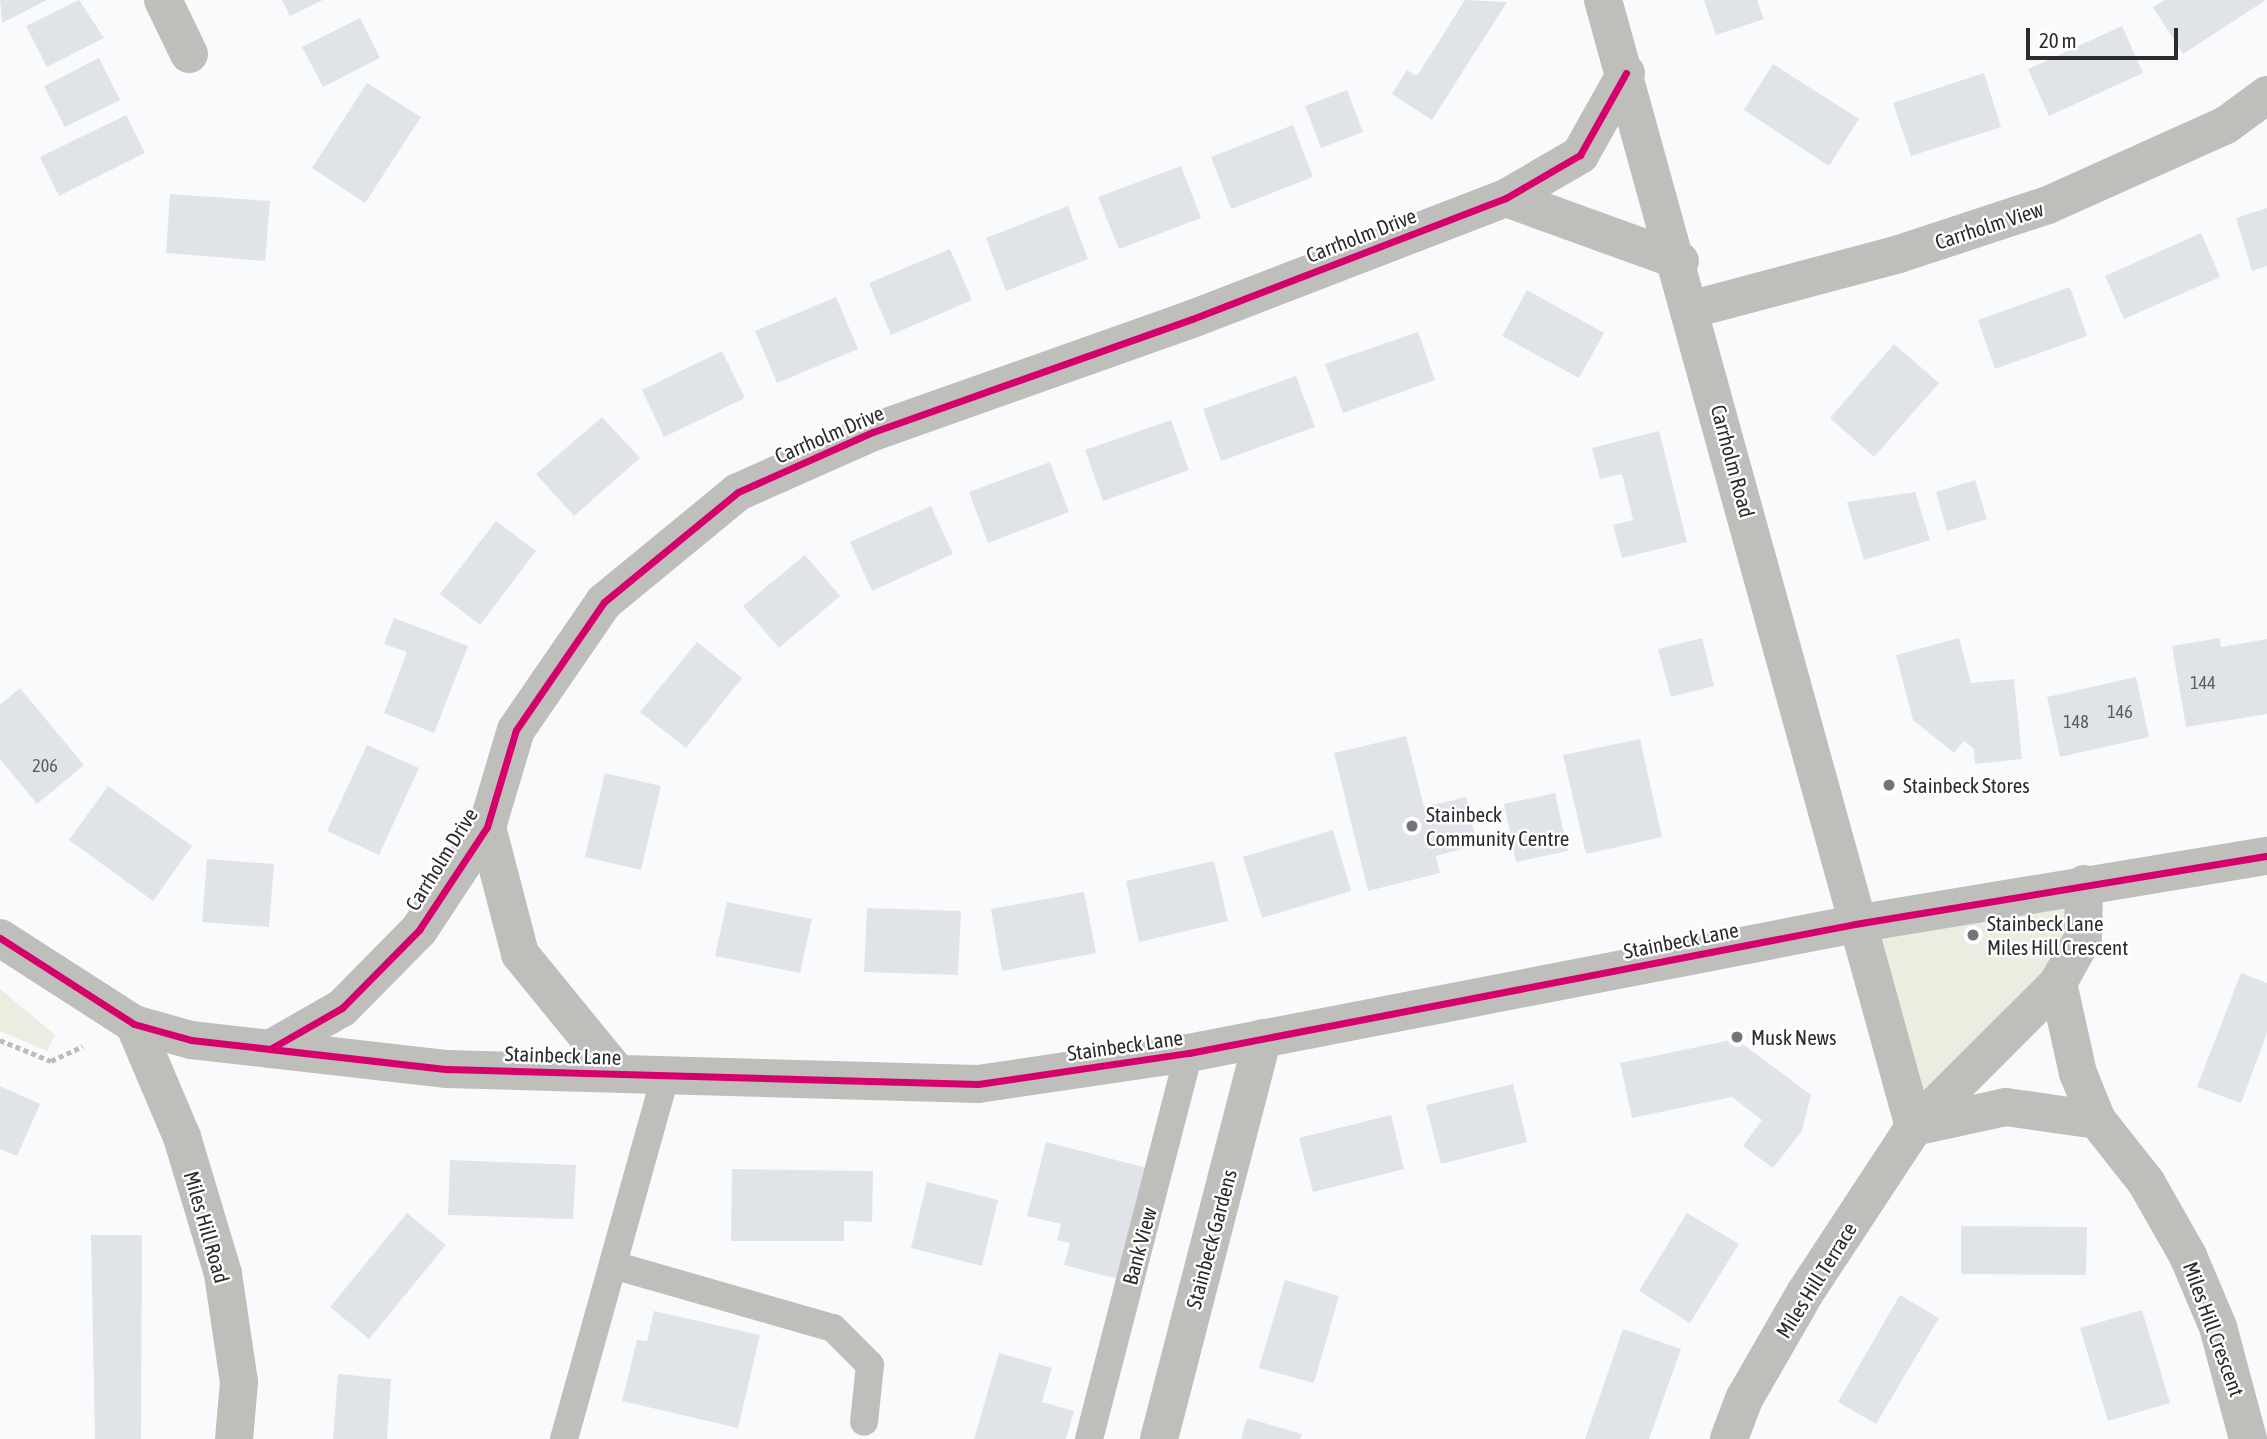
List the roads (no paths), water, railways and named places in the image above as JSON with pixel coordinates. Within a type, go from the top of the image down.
[{"type":"street","points":[[163,0],[189,54]]},
{"type":"street","name":"Carrholm Road","points":[[1603,0],[1680,261],[1855,924]]},
{"type":"street","name":"Carrholm Drive","points":[[270,1049],[342,1008],[418,930],[487,827],[516,730],[604,602],[738,492],[873,432],[1192,319],[1506,198],[1580,155],[1626,74]]},
{"type":"street","name":"Carrholm View","points":[[1693,309],[1899,254],[2048,205],[2226,125],[2267,95]]},
{"type":"street","points":[[1506,198],[1680,261]]},
{"type":"street","name":"Carrholm Drive","points":[[487,827],[520,954],[617,1073]]},
{"type":"street","name":"Stainbeck Lane","points":[[0,939],[134,1024],[191,1040],[447,1069],[978,1084],[1189,1054],[1855,924],[2084,884],[2267,856]]},
{"type":"street","name":"Miles Hill Terrace","points":[[1729,1439],[1744,1399],[1805,1293],[1914,1127],[2058,983],[2083,938],[2084,884]]},
{"type":"street","points":[[1855,924],[1897,1050],[1914,1127],[2006,1107],[2097,1120]]},
{"type":"street","name":"Miles Hill Crescent","points":[[2058,983],[2078,1073],[2097,1120],[2146,1182],[2188,1256],[2255,1434]]},
{"type":"street","name":"Miles Hill Road","points":[[134,1024],[181,1137],[223,1274],[239,1382],[234,1439]]},
{"type":"street","name":"Stainbeck Gardens","points":[[1159,1439],[1263,1038]]},
{"type":"lane","name":"Bank View","points":[[1089,1439],[1189,1054]]},
{"type":"lane","points":[[564,1439],[665,1077]]},
{"type":"lane","points":[[613,1265],[833,1328],[870,1365],[864,1422]]},
{"type":"place","name":"Stainbeck Stores","points":[[1889,785]]},
{"type":"place","name":"Stainbeck Community Centre","points":[[1412,826]]},
{"type":"place","name":"Stainbeck Lane Miles Hill Crescent","points":[[1973,935]]},
{"type":"place","name":"Musk News","points":[[1737,1037]]}]
